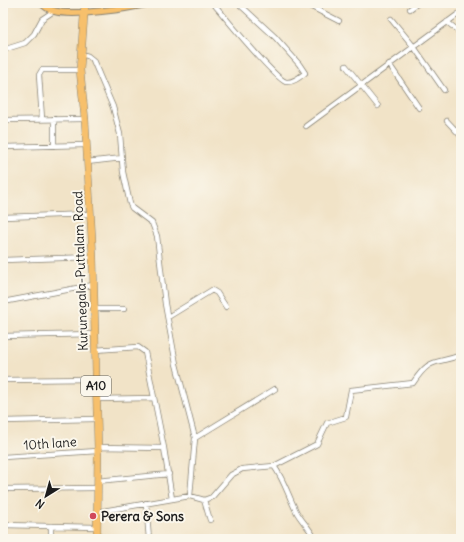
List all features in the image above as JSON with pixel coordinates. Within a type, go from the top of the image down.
[{"type":"highway","name":"Kurunegala-Puttalam Road","points":[[85,3],[80,70],[85,119],[93,257],[96,419],[98,449],[96,539]]},
{"type":"main road","points":[[41,3],[54,11],[84,12],[150,3]]},
{"type":"street","points":[[213,3],[281,80],[289,82],[293,81],[305,73],[275,37],[238,3]]},
{"type":"street","points":[[304,3],[339,21]]},
{"type":"street","points":[[410,9],[418,3]]},
{"type":"street","points":[[3,50],[25,43],[34,34],[42,19],[54,11]]},
{"type":"street","points":[[306,126],[461,12]]},
{"type":"street","points":[[392,19],[414,47],[444,90]]},
{"type":"street","points":[[447,22],[461,33]]},
{"type":"street","points":[[81,54],[88,56],[93,60],[110,97],[120,134],[122,158],[130,204],[132,208],[152,223],[157,236],[168,317],[180,383],[195,438],[190,496]]},
{"type":"street","points":[[389,64],[419,108]]},
{"type":"street","points":[[346,66],[378,106]]},
{"type":"street","points":[[42,119],[39,74],[42,70],[80,70]]},
{"type":"street","points":[[54,119],[54,146]]},
{"type":"street","points":[[6,120],[85,119]]},
{"type":"street","points":[[447,121],[461,136]]},
{"type":"street","points":[[3,147],[86,146]]},
{"type":"street","points":[[87,162],[122,158]]},
{"type":"street","points":[[3,217],[90,214]]},
{"type":"street","points":[[3,260],[93,257]]},
{"type":"street","points":[[3,302],[93,285]]},
{"type":"street","points":[[168,317],[212,290],[217,293],[226,307]]},
{"type":"street","points":[[94,309],[124,309]]},
{"type":"street","points":[[3,336],[95,334]]},
{"type":"street","points":[[95,350],[141,348],[144,352],[169,474],[172,499]]},
{"type":"street","points":[[97,512],[190,496],[204,500],[212,496],[231,475],[242,468],[274,466],[317,444],[327,423],[346,417],[351,390],[413,383],[423,368],[434,362],[461,354]]},
{"type":"street","points":[[3,380],[96,379]]},
{"type":"street","points":[[195,438],[275,389]]},
{"type":"street","points":[[96,399],[153,398]]},
{"type":"street","points":[[3,421],[96,419]]},
{"type":"street","name":"10th lane","points":[[3,457],[98,449],[164,448]]},
{"type":"street","points":[[274,466],[290,494],[296,512],[312,530],[315,539]]},
{"type":"street","points":[[3,488],[97,484],[169,474]]},
{"type":"street","points":[[204,500],[210,520]]},
{"type":"street","points":[[146,503],[149,539]]},
{"type":"street","points":[[3,525],[97,527]]},
{"type":"street","points":[[51,526],[51,539]]},
{"type":"place","name":"Perera & Sons","points":[[93,516]]}]
